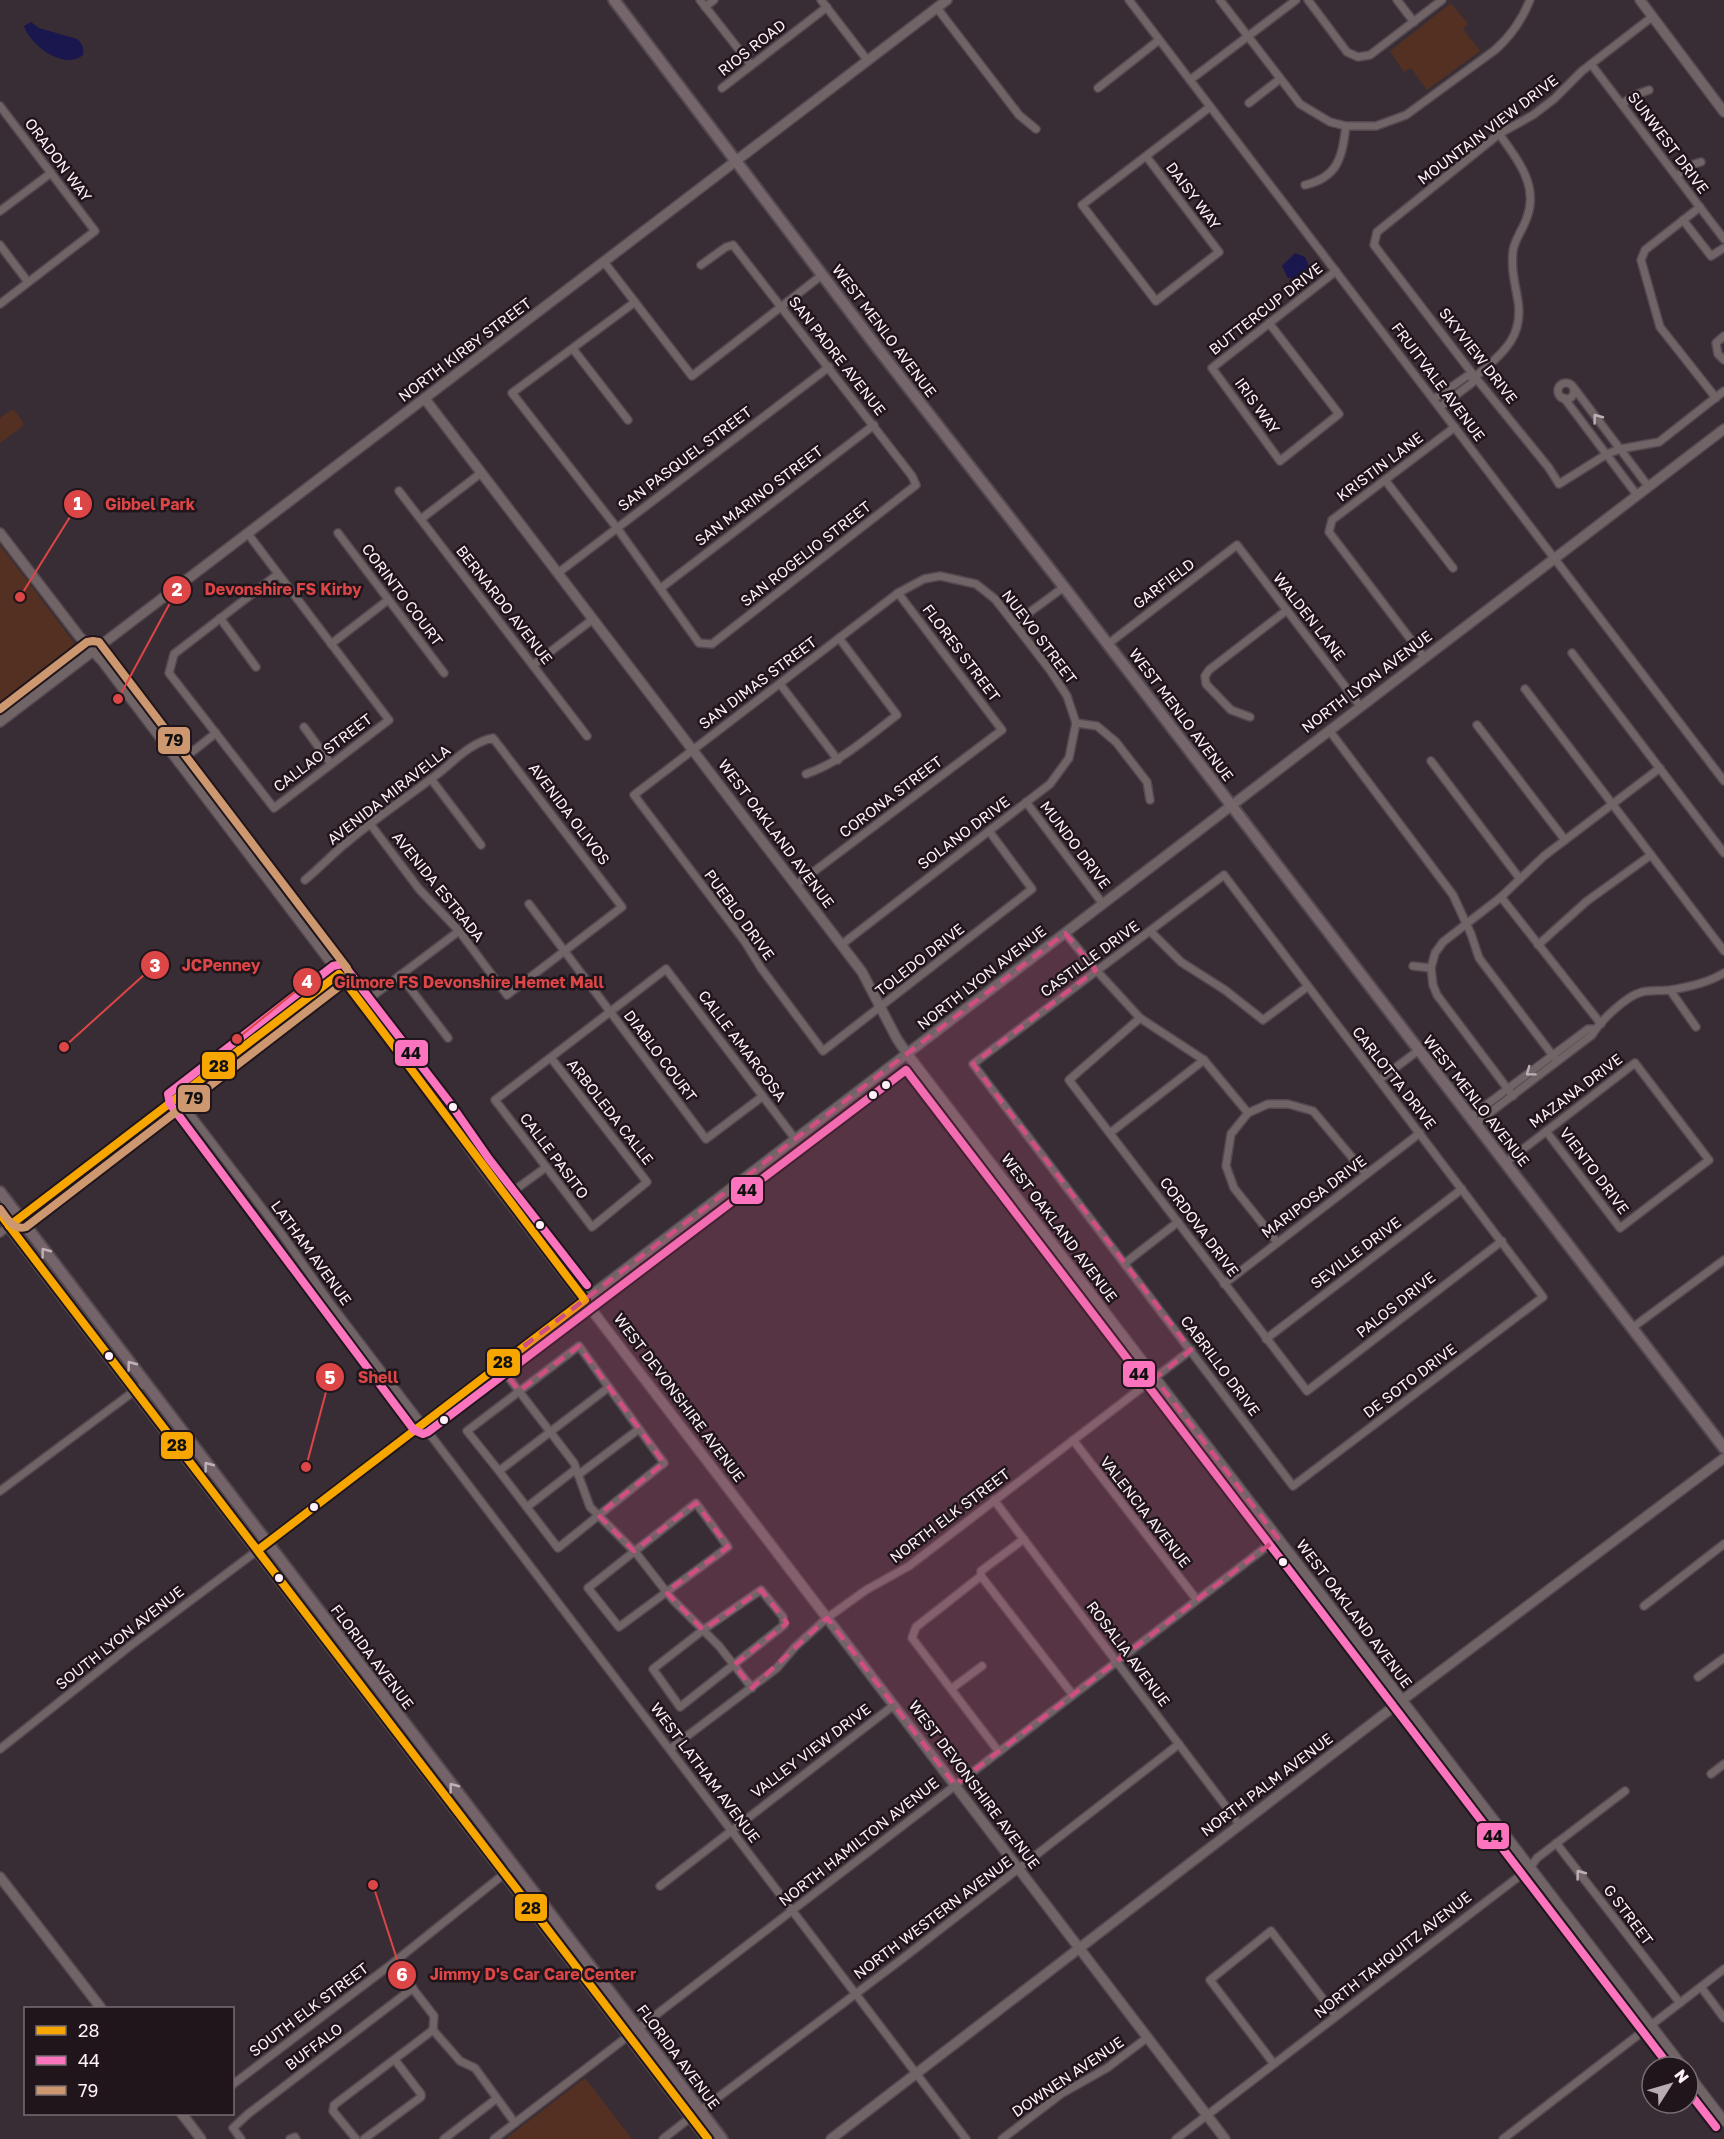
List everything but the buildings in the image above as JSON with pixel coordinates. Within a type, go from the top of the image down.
[{"type":"main road","name":"WEST MENLO AVENUE","points":[[614,0],[989,493],[1064,586],[1724,1448]]},
{"type":"main road","name":"FLORIDA AVENUE","points":[[0,1192],[140,1386],[262,1547],[432,1759],[514,1866],[634,2033]]},
{"type":"main road","name":"FLORIDA AVENUE","points":[[0,1214],[5,1229],[140,1386]]},
{"type":"main road","name":"FLORIDA AVENUE","points":[[262,1547],[357,1681],[505,1874],[634,2033],[696,2114],[722,2139]]},
{"type":"main road","points":[[357,1681],[378,1700],[422,1756],[428,1761],[432,1759]]},
{"type":"main road","name":"FLORIDA AVENUE","points":[[696,2114],[708,2139]]},
{"type":"street","points":[[714,0],[703,3],[751,65]]},
{"type":"street","points":[[821,0],[868,60]]},
{"type":"street","name":"NORTH KIRBY STREET","points":[[0,722],[947,0]]},
{"type":"street","name":"FRUITVALE AVENUE","points":[[1129,0],[1724,781]]},
{"type":"street","points":[[1220,0],[1300,104],[1330,122],[1347,126],[1376,126],[1406,115],[1420,106],[1509,38],[1526,12],[1530,0]]},
{"type":"street","points":[[1190,80],[1296,0]]},
{"type":"street","points":[[1308,0],[1347,52],[1358,57],[1370,55],[1442,0]]},
{"type":"street","points":[[1397,0],[1414,22]]},
{"type":"street","points":[[1640,0],[1724,112]]},
{"type":"street","name":"RIOS ROAD","points":[[722,88],[827,7]]},
{"type":"street","points":[[937,8],[1019,114],[1036,129]]},
{"type":"street","name":"MOUNTAIN VIEW DRIVE","points":[[1374,245],[1377,232],[1499,134],[1540,110],[1591,64],[1652,17]]},
{"type":"street","points":[[1098,88],[1159,40]]},
{"type":"street","name":"SUNWEST DRIVE","points":[[1591,64],[1723,235]]},
{"type":"street","points":[[1249,103],[1280,79]]},
{"type":"street","points":[[1622,105],[1635,95],[1648,90]]},
{"type":"street","name":"ORADON WAY","points":[[0,106],[95,231],[28,282]]},
{"type":"street","points":[[1146,156],[1210,107]]},
{"type":"street","points":[[1305,185],[1322,179],[1336,166],[1342,152],[1347,126]]},
{"type":"street","points":[[1440,407],[1472,383],[1475,377],[1505,351],[1515,336],[1519,319],[1518,301],[1513,284],[1513,249],[1528,216],[1532,192],[1518,159],[1499,134]]},
{"type":"street","name":"DAISY WAY","points":[[1146,156],[1219,252],[1156,302],[1082,205],[1146,156]]},
{"type":"street","points":[[1677,176],[1691,165],[1701,162]]},
{"type":"street","points":[[0,211],[51,173]]},
{"type":"street","points":[[1700,207],[1645,250],[1641,260],[1660,327],[1716,398]]},
{"type":"street","points":[[1683,220],[1711,256],[1724,248]]},
{"type":"street","name":"SAN PADRE AVENUE","points":[[700,265],[733,244],[874,425],[912,476],[916,485]]},
{"type":"street","points":[[0,245],[28,282],[0,304]]},
{"type":"street","name":"SKYVIEW DRIVE","points":[[1374,245],[1475,377],[1549,468],[1559,484],[1607,454]]},
{"type":"street","points":[[604,262],[692,376],[822,275]]},
{"type":"street","name":"BUTTERCUP DRIVE","points":[[1212,368],[1336,271]]},
{"type":"street","points":[[635,302],[512,393],[661,588]]},
{"type":"street","name":"IRIS WAY","points":[[1212,368],[1280,461],[1339,414],[1269,323]]},
{"type":"street","points":[[1724,336],[1716,343],[1718,354],[1724,360]]},
{"type":"street","points":[[573,349],[628,420]]},
{"type":"street","name":"SAN PASQUEL STREET","points":[[558,573],[829,367]]},
{"type":"street","points":[[1434,399],[1467,376],[1475,377]]},
{"type":"street","points":[[1637,495],[1558,393],[1559,386],[1566,382],[1571,384],[1648,486]]},
{"type":"street","points":[[1564,398],[1573,395],[1574,388]]},
{"type":"street","points":[[1607,454],[1620,449],[1659,442],[1724,391]]},
{"type":"street","name":"WEST OAKLAND AVENUE","points":[[425,399],[862,972],[908,1055],[1674,2055]]},
{"type":"street","name":"SAN MARINO STREET","points":[[661,588],[874,425]]},
{"type":"street","name":"KRISTIN LANE","points":[[1424,657],[1329,532],[1332,520],[1455,427]]},
{"type":"street","name":"NORTH LYON AVENUE","points":[[262,1547],[1724,429]]},
{"type":"street","points":[[1620,472],[1631,463]]},
{"type":"street","points":[[421,519],[481,473]]},
{"type":"street","points":[[1385,480],[1453,568]]},
{"type":"street","name":"SAN ROGELIO STREET","points":[[661,588],[699,643],[712,644],[916,485]]},
{"type":"street","name":"BERNARDO AVENUE","points":[[399,491],[587,736]]},
{"type":"street","name":"WEST DEVONSHIRE AVENUE","points":[[0,533],[79,636],[103,662],[505,1197],[1225,2139]]},
{"type":"street","name":"CORINTO COURT","points":[[338,533],[444,674]]},
{"type":"street","points":[[248,534],[331,644],[388,600]]},
{"type":"street","name":"WALDEN LANE","points":[[1237,545],[1360,706]]},
{"type":"street","name":"GARFIELD","points":[[1108,644],[1237,545]]},
{"type":"street","points":[[178,763],[216,733],[169,673],[174,654],[278,573]]},
{"type":"street","name":"NUEVO STREET","points":[[898,593],[924,579],[940,576],[976,584],[995,598],[1050,670],[1067,696],[1076,723]]},
{"type":"street","points":[[1015,623],[1064,586]]},
{"type":"street","name":"SAN DIMAS STREET","points":[[634,795],[898,593]]},
{"type":"street","name":"FLORES STREET","points":[[898,593],[1002,730]]},
{"type":"street","points":[[1250,717],[1231,710],[1206,684],[1204,676],[1287,610]]},
{"type":"street","points":[[220,618],[256,667]]},
{"type":"street","points":[[533,665],[593,619]]},
{"type":"street","points":[[806,774],[838,760],[897,715],[838,638]]},
{"type":"street","name":"CALLAO STREET","points":[[216,733],[274,808],[389,720],[331,644]]},
{"type":"street","points":[[1572,652],[1724,853]]},
{"type":"street","points":[[780,684],[838,760]]},
{"type":"street","points":[[1525,689],[1724,951]]},
{"type":"street","points":[[1076,723],[1097,726],[1116,742],[1147,782],[1150,800]]},
{"type":"street","name":"SOLANO DRIVE","points":[[841,945],[1050,784],[1069,758],[1076,723]]},
{"type":"street","points":[[1477,725],[1565,840]]},
{"type":"street","points":[[304,728],[331,764]]},
{"type":"street","name":"CORONA STREET","points":[[795,885],[1002,730]]},
{"type":"street","points":[[1329,730],[1453,895],[1479,958],[1555,1058]]},
{"type":"street","name":"AVENIDA MIRAVELLA","points":[[305,880],[339,849],[430,779],[482,740],[493,738]]},
{"type":"street","name":"AVENIDA OLIVOS","points":[[493,738],[622,907],[565,952]]},
{"type":"street","points":[[1431,761],[1520,879]]},
{"type":"street","points":[[1510,1092],[1437,995],[1431,968],[1438,947],[1501,897],[1565,840],[1660,768]]},
{"type":"street","points":[[430,779],[481,845]]},
{"type":"street","name":"PUEBLO DRIVE","points":[[634,795],[745,942],[761,968],[823,1051]]},
{"type":"street","name":"MUNDO DRIVE","points":[[1026,802],[1103,904]]},
{"type":"street","name":"AVENIDA ESTRADA","points":[[371,825],[419,889],[459,931],[507,995],[565,952]]},
{"type":"street","name":"TOLEDO DRIVE","points":[[823,1051],[1032,889],[989,831]]},
{"type":"street","points":[[1538,945],[1587,901],[1651,855]]},
{"type":"street","name":"CASTILLE DRIVE","points":[[973,1064],[1224,875]]},
{"type":"street","name":"CARLOTTA DRIVE","points":[[1224,875],[1543,1297]]},
{"type":"street","points":[[1501,897],[1599,1026]]},
{"type":"street","name":"DIABLO COURT","points":[[529,904],[706,1138],[763,1096]]},
{"type":"street","points":[[362,1004],[459,931]]},
{"type":"street","points":[[1150,931],[1181,962],[1225,990],[1263,1020],[1307,987]]},
{"type":"street","points":[[1065,933],[1140,1018],[1204,1060],[1248,1113]]},
{"type":"street","points":[[1413,966],[1431,968]]},
{"type":"street","name":"CALLE AMARGOSA","points":[[610,1012],[666,969],[796,1140]]},
{"type":"street","points":[[1473,1121],[1555,1058],[1588,1029],[1599,1026],[1622,1003],[1641,992],[1670,990],[1709,982],[1724,973]]},
{"type":"street","points":[[5,1229],[339,974]]},
{"type":"street","points":[[400,975],[448,1038]]},
{"type":"street","points":[[1670,990],[1696,1027]]},
{"type":"street","points":[[551,1058],[610,1012]]},
{"type":"street","name":"CORDOVA DRIVE","points":[[1140,1018],[1069,1080],[1307,1391]]},
{"type":"street","points":[[1379,1080],[1419,1050]]},
{"type":"street","name":"CALLE PASITO","points":[[551,1058],[495,1100],[592,1227]]},
{"type":"street","name":"ARBOLEDA CALLE","points":[[551,1058],[647,1182],[592,1227]]},
{"type":"street","points":[[1110,1133],[1204,1060]]},
{"type":"street","name":"MAZANA DRIVE","points":[[1505,1162],[1635,1063],[1709,1160],[1620,1228]]},
{"type":"street","name":"CABRILLO DRIVE","points":[[973,1064],[1293,1486]]},
{"type":"street","name":"LATHAM AVENUE","points":[[178,1098],[422,1424]]},
{"type":"street","points":[[1277,1242],[1234,1188],[1226,1166],[1231,1134],[1248,1113],[1268,1104],[1288,1104],[1313,1111],[1366,1174]]},
{"type":"street","name":"VIENTO DRIVE","points":[[1546,1131],[1620,1228]]},
{"type":"street","name":"MARIPOSA DRIVE","points":[[1224,1284],[1420,1133]]},
{"type":"street","points":[[505,1197],[545,1168]]},
{"type":"street","name":"SEVILLE DRIVE","points":[[1266,1339],[1462,1189]]},
{"type":"street","points":[[1125,1263],[1178,1222]]},
{"type":"street","name":"PALOS DRIVE","points":[[1307,1391],[1502,1241]]},
{"type":"street","points":[[1632,1328],[1724,1260]]},
{"type":"street","name":"DE SOTO DRIVE","points":[[1293,1486],[1543,1297]]},
{"type":"street","points":[[579,1346],[664,1463],[558,1548],[467,1431],[519,1391],[579,1346]]},
{"type":"street","name":"NORTH ELK STREET","points":[[670,1749],[777,1668],[795,1647],[827,1618],[866,1590],[909,1566],[1191,1350]]},
{"type":"street","points":[[499,1365],[574,1463],[590,1507],[634,1551],[666,1592],[719,1646],[752,1688]]},
{"type":"street","points":[[0,1491],[140,1386]]},
{"type":"street","points":[[499,1471],[609,1387]]},
{"type":"street","name":"WEST LATHAM AVENUE","points":[[422,1424],[966,2139]]},
{"type":"street","points":[[527,1507],[639,1429]]},
{"type":"street","name":"VALENCIA AVENUE","points":[[1072,1440],[1197,1600]]},
{"type":"street","name":"NORTH PALM AVENUE","points":[[831,2139],[1401,1701],[1724,1458]]},
{"type":"street","name":"ROSALIA AVENUE","points":[[994,1500],[1240,1825]]},
{"type":"street","points":[[696,1503],[728,1547],[666,1592],[619,1627],[588,1588],[696,1503]]},
{"type":"street","name":"NORTH HAMILTON AVENUE","points":[[494,2139],[999,1752],[1070,1692],[1117,1661],[1278,1538]]},
{"type":"street","points":[[999,1752],[912,1638],[916,1627],[981,1576],[981,1571],[1024,1539]]},
{"type":"street","points":[[1644,1606],[1724,1544]]},
{"type":"street","name":"SOUTH LYON AVENUE","points":[[0,1749],[130,1646],[262,1547]]},
{"type":"street","points":[[981,1576],[1070,1692]]},
{"type":"street","points":[[761,1590],[783,1617],[784,1625],[734,1665],[680,1707],[653,1670],[702,1630],[761,1590]]},
{"type":"street","points":[[1698,1677],[1724,1658]]},
{"type":"street","points":[[951,1689],[982,1666]]},
{"type":"street","name":"VALLEY VIEW DRIVE","points":[[660,1886],[894,1705]]},
{"type":"street","name":"NORTH WESTERN AVENUE","points":[[663,2139],[857,1994],[1179,1744]]},
{"type":"street","points":[[1711,1774],[1724,1764]]},
{"type":"street","name":"NORTH TAHQUITZ AVENUE","points":[[1176,2139],[1530,1868],[1537,1858],[1624,1791]]},
{"type":"street","name":"G STREET","points":[[1556,1843],[1680,2003]]},
{"type":"street","name":"SOUTH ELK STREET","points":[[234,2083],[393,1963],[514,1866]]},
{"type":"street","points":[[0,1877],[100,2007]]},
{"type":"street","points":[[1274,2064],[1210,1980],[1272,1931],[1336,2016]]},
{"type":"street","points":[[393,1963],[434,2016],[433,2030],[460,2061],[475,2068],[515,2123]]},
{"type":"street","points":[[1503,2139],[1724,1969]]},
{"type":"street","points":[[1701,1987],[1724,2018]]},
{"type":"street","name":"BUFFALO","points":[[241,2139],[233,2128],[413,1988]]},
{"type":"street","points":[[356,2139],[333,2111],[334,2105],[433,2030]]},
{"type":"street","name":"DOWNEN AVENUE","points":[[1002,2139],[1061,2094],[1107,2068],[1148,2037]]},
{"type":"street","points":[[364,2139],[421,2097],[395,2060]]},
{"type":"street","points":[[1700,2090],[1724,2121]]},
{"type":"street","points":[[444,2139],[496,2098]]},
{"type":"street","points":[[188,2116],[201,2139]]},
{"type":"highlighted area","points":[[1065,933],[1096,970],[973,1064],[1191,1350],[1155,1378],[1278,1538],[955,1785],[827,1618],[752,1688],[734,1665],[787,1623],[761,1590],[703,1630],[666,1592],[728,1547],[696,1503],[634,1551],[598,1515],[664,1463],[579,1346],[519,1391],[499,1365]]},
{"type":"shaded area","points":[[1451,3],[1468,24],[1463,29],[1480,51],[1427,90],[1411,68],[1404,72],[1390,51]]},
{"type":"shaded area","points":[[31,22],[39,28],[77,39],[83,46],[83,55],[67,60],[49,54],[40,48],[27,33],[24,26]]},
{"type":"shaded area","points":[[1295,253],[1305,257],[1309,266],[1300,276],[1288,278],[1282,266]]},
{"type":"shaded area","points":[[11,410],[15,411],[23,422],[23,426],[0,443],[0,418]]},
{"type":"shaded area","points":[[0,545],[79,649],[0,708]]},
{"type":"shaded area","points":[[585,2078],[632,2139],[505,2139]]},
{"type":"transit line","name":"79","points":[[0,709],[87,642],[99,642],[347,968],[349,974],[345,982],[26,1227],[21,1228],[14,1225],[0,1209]]},
{"type":"transit line","name":"44","points":[[587,1285],[343,964],[333,966],[168,1094],[170,1104],[383,1389],[414,1430],[423,1434],[906,1070],[1661,2055]]},
{"type":"transit line","name":"28","points":[[9,1226],[339,974],[585,1300],[258,1550]]},
{"type":"transit line","name":"28","points":[[0,1214],[708,2139]]},
{"type":"transit line","name":"44","points":[[1700,2106],[1716,2127]]},
{"type":"place","name":"Gibbel Park","points":[[20,597]]},
{"type":"place","name":"Devonshire FS Kirby","points":[[118,699]]},
{"type":"place","name":"Gilmore FS Devonshire Hemet Mall","points":[[237,1039]]},
{"type":"place","name":"JCPenney","points":[[64,1047]]},
{"type":"place","name":"Shell","points":[[306,1467]]},
{"type":"place","name":"Jimmy D's Car Care Center","points":[[373,1885]]}]
